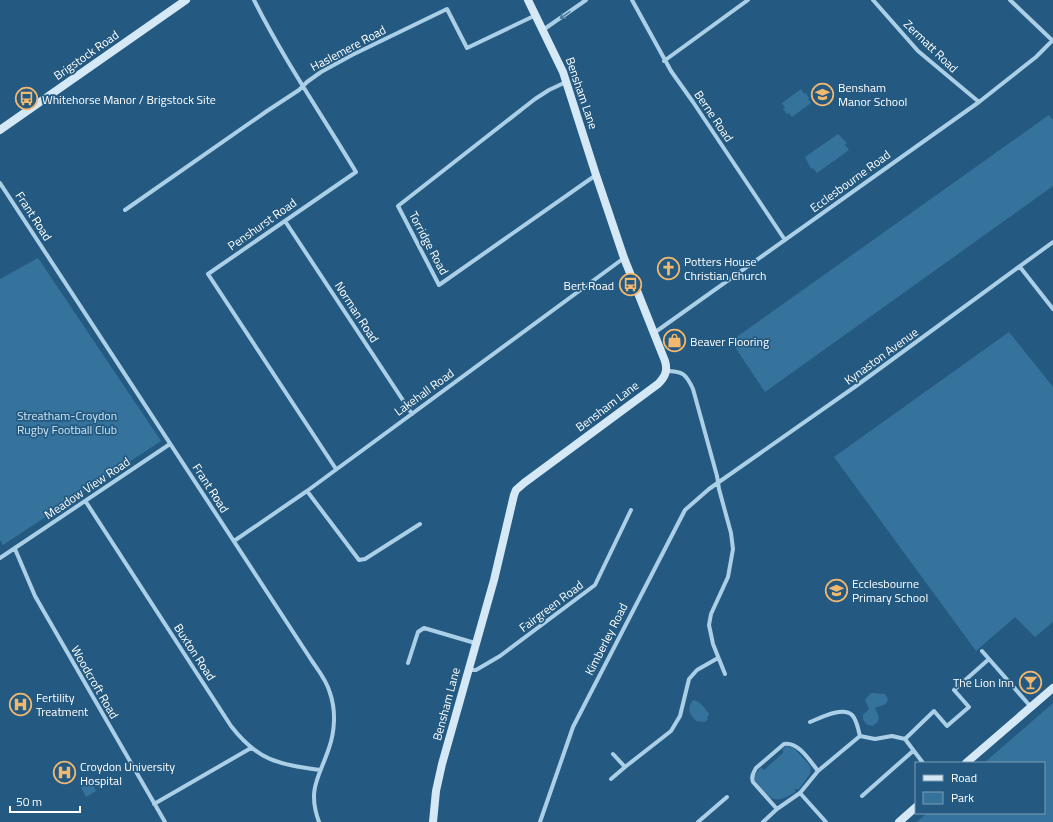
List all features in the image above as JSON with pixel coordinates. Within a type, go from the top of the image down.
[{"type":"street","name":"Brigstock Road","points":[[0,130],[186,0]]},
{"type":"street","name":"Penshurst Road","points":[[254,0],[280,50],[356,172],[208,274],[336,469]]},
{"type":"street","name":"Bensham Lane","points":[[433,822],[436,791],[440,771],[467,670],[494,580],[516,490],[658,384],[666,371],[666,364],[624,258],[566,82],[557,58],[528,0]]},
{"type":"street","points":[[544,30],[586,0]]},
{"type":"street","name":"Berne Road","points":[[632,0],[664,62],[693,102],[785,240]]},
{"type":"street","points":[[664,62],[748,0]]},
{"type":"street","name":"Zermatt Road","points":[[873,0],[918,51],[979,102]]},
{"type":"street","points":[[1010,0],[1053,40]]},
{"type":"street","name":"Haslemere Road","points":[[125,210],[299,90],[303,85],[337,63],[447,9],[467,48],[536,16]]},
{"type":"street","name":"Ecclesbourne Road","points":[[654,334],[979,102],[1036,57],[1053,40]]},
{"type":"street","name":"Torridge Road","points":[[566,82],[535,99],[398,206],[440,285],[596,175]]},
{"type":"street","name":"Frant Road","points":[[0,183],[316,666],[330,691],[333,705],[333,730],[330,747],[316,781],[314,799],[314,807],[319,822]]},
{"type":"street","name":"Norman Road","points":[[285,221],[412,414]]},
{"type":"street","name":"Kynaston Avenue","points":[[718,482],[856,386],[1053,242]]},
{"type":"street","name":"Lakehall Road","points":[[234,541],[307,491],[624,258]]},
{"type":"street","points":[[1020,267],[1053,309]]},
{"type":"street","points":[[666,371],[676,371],[682,373],[688,378],[692,386],[732,533],[732,562],[728,577],[712,610],[709,620],[712,640],[725,674]]},
{"type":"street","name":"Meadow View Road","points":[[0,558],[86,502],[170,444]]},
{"type":"street","name":"Kimberley Road","points":[[540,822],[573,727],[675,526],[688,507],[718,482]]},
{"type":"street","points":[[307,491],[359,560],[365,559],[420,524]]},
{"type":"street","name":"Buxton Road","points":[[86,502],[232,726],[250,748],[263,756],[282,764],[320,770]]},
{"type":"street","name":"Fairgreen Road","points":[[467,670],[476,670],[500,656],[595,584],[631,510]]},
{"type":"street","name":"Woodcroft Road","points":[[15,548],[35,596],[165,822]]},
{"type":"street","points":[[408,663],[418,632],[424,628],[475,643]]},
{"type":"street","points":[[982,651],[1031,707]]},
{"type":"street","points":[[611,779],[671,731],[680,716],[689,679],[697,670],[718,658]]},
{"type":"street","points":[[905,739],[934,711],[947,726],[969,707],[954,690],[989,659]]},
{"type":"street","points":[[967,762],[1053,688]]},
{"type":"street","points":[[810,722],[842,711],[848,712],[853,715],[856,721],[860,736]]},
{"type":"street","points":[[860,736],[875,740],[892,736],[905,739],[922,762]]},
{"type":"street","points":[[763,822],[777,809],[800,793],[818,771],[860,736]]},
{"type":"street","points":[[777,809],[753,782],[752,777],[756,768],[784,744],[786,744],[796,746],[818,771]]},
{"type":"street","points":[[154,804],[250,748]]},
{"type":"street","points":[[862,796],[913,751]]},
{"type":"street","points":[[613,754],[625,767]]},
{"type":"street","points":[[800,793],[826,822]]},
{"type":"street","points":[[698,822],[727,797]]},
{"type":"street","points":[[899,822],[915,808]]},
{"type":"green space","points":[[801,89],[804,94],[806,93],[811,103],[792,117],[783,109],[785,108],[782,103]]},
{"type":"green space","points":[[1049,115],[1053,120],[1053,186],[765,392],[731,341]]},
{"type":"green space","points":[[838,134],[847,143],[845,145],[849,150],[817,173],[813,168],[811,169],[805,157]]},
{"type":"green space","name":"Streatham-Croydon Rugby Football Club","points":[[38,258],[161,441],[3,545],[0,540],[0,279]]},
{"type":"green space","points":[[1009,332],[1053,387],[1053,622],[1035,637],[1015,617],[976,651],[834,457]]},
{"type":"green space","points":[[871,693],[885,694],[888,699],[886,704],[875,708],[879,718],[877,723],[872,726],[866,724],[863,719],[863,715],[869,709],[865,700]]},
{"type":"green space","points":[[693,700],[700,703],[709,714],[708,719],[705,722],[696,721],[691,714],[689,709]]},
{"type":"green space","points":[[1053,703],[1053,822],[917,822],[926,814],[1045,814],[1045,762],[985,762]]},
{"type":"green space","points":[[787,746],[795,749],[811,767],[810,774],[799,789],[795,789],[795,792],[787,797],[776,800],[769,796],[754,778],[761,767],[764,770],[783,753],[783,749]]},
{"type":"green space","points":[[91,782],[96,791],[86,797],[81,787]]},
{"type":"place","name":"Bensham Manor School","points":[[823,94]]},
{"type":"place","name":"Whitehorse Manor / Brigstock Site","points":[[27,99]]},
{"type":"place","name":"Potters House Christian Church","points":[[669,268]]},
{"type":"place","name":"Bert Road","points":[[630,285]]},
{"type":"place","name":"Beaver Flooring","points":[[674,341]]},
{"type":"place","name":"Ecclesbourne Primary School","points":[[836,590]]},
{"type":"place","name":"The Lion Inn","points":[[1030,682]]},
{"type":"place","name":"Fertility Treatment","points":[[20,704]]},
{"type":"place","name":"Croydon University Hospital","points":[[64,773]]}]
